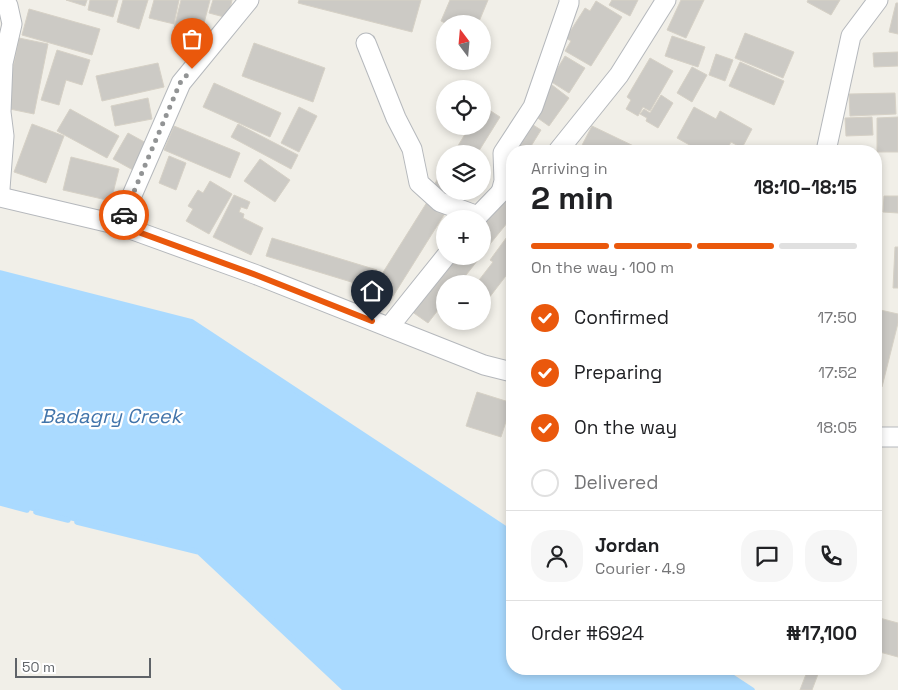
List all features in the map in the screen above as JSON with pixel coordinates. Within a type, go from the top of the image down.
[{"type":"street","points":[[0,189],[4,136],[1,112],[1,85],[3,63],[12,24],[5,0]]},
{"type":"street","points":[[119,225],[180,83],[249,0]]},
{"type":"street","points":[[508,145],[533,108],[569,0]]},
{"type":"street","points":[[563,145],[619,74],[666,0]]},
{"type":"street","points":[[827,145],[851,36],[878,0]]},
{"type":"street","points":[[366,43],[396,118],[412,149],[419,183],[440,202],[459,210]]},
{"type":"street","points":[[506,148],[503,153],[506,187]]},
{"type":"street","points":[[484,210],[506,191]]},
{"type":"street","points":[[0,198],[119,225],[256,275],[484,365],[506,370]]},
{"type":"street","points":[[389,328],[439,265]]},
{"type":"street","points":[[882,437],[898,437]]},
{"type":"water","name":"Badagry Creek","points":[[0,273],[192,322],[506,529],[506,675],[729,675],[752,690],[346,690],[199,552],[0,503]]},
{"type":"building","points":[[66,0],[87,0],[85,6]]},
{"type":"building","points":[[90,0],[118,0],[113,17],[88,10]]},
{"type":"building","points":[[123,0],[148,0],[139,29],[117,22]]},
{"type":"building","points":[[154,0],[179,0],[174,24],[149,18]]},
{"type":"building","points":[[181,0],[210,0],[201,35],[174,28]]},
{"type":"building","points":[[213,0],[232,0],[228,18],[209,13]]},
{"type":"building","points":[[299,0],[421,0],[412,32],[298,3]]},
{"type":"building","points":[[450,0],[488,0],[482,15],[444,15]]},
{"type":"building","points":[[612,0],[638,0],[630,16],[609,5]]},
{"type":"building","points":[[681,0],[704,0],[686,38],[667,30]]},
{"type":"building","points":[[808,0],[840,0],[831,15],[807,2]]},
{"type":"building","points":[[596,1],[622,17],[591,66],[565,51],[571,41],[566,38],[585,8],[590,11]]},
{"type":"building","points":[[896,3],[898,3],[898,34],[889,32]]},
{"type":"building","points":[[29,9],[100,29],[92,55],[22,35]]},
{"type":"building","points":[[745,33],[794,52],[783,78],[735,58]]},
{"type":"building","points":[[672,36],[705,47],[698,67],[665,56]]},
{"type":"building","points":[[19,38],[48,44],[34,114],[5,108]]},
{"type":"building","points":[[254,43],[325,68],[313,102],[242,76]]},
{"type":"building","points":[[57,50],[90,60],[82,85],[66,80],[59,105],[41,100]]},
{"type":"building","points":[[898,52],[898,66],[874,67],[873,53]]},
{"type":"building","points":[[716,54],[733,60],[725,81],[709,75]]},
{"type":"building","points":[[565,56],[585,68],[569,93],[550,81]]},
{"type":"building","points":[[650,58],[673,71],[650,111],[643,107],[638,116],[626,109],[631,100],[627,97]]},
{"type":"building","points":[[740,62],[784,81],[774,105],[729,86]]},
{"type":"building","points":[[158,63],[164,87],[102,101],[96,76]]},
{"type":"building","points":[[692,67],[707,75],[692,102],[677,93]]},
{"type":"building","points":[[214,83],[281,113],[270,137],[203,107]]},
{"type":"building","points":[[552,85],[569,98],[549,126],[532,114]]},
{"type":"building","points":[[895,93],[896,114],[850,116],[849,94]]},
{"type":"building","points":[[661,95],[673,103],[658,128],[646,121],[647,118],[640,114],[644,109],[650,113]]},
{"type":"building","points":[[148,98],[152,119],[115,126],[111,106]]},
{"type":"building","points":[[299,107],[317,116],[299,152],[281,143]]},
{"type":"building","points":[[694,107],[716,119],[720,111],[752,129],[744,145],[736,145],[731,142],[729,145],[690,145],[677,138]]},
{"type":"building","points":[[70,109],[119,136],[107,158],[57,131]]},
{"type":"building","points":[[491,111],[500,117],[491,131]]},
{"type":"building","points":[[872,117],[873,135],[846,136],[845,118]]},
{"type":"building","points":[[898,117],[898,152],[882,152],[882,145],[877,145],[877,118]]},
{"type":"building","points":[[527,121],[541,130],[532,145],[512,145]]},
{"type":"building","points":[[32,124],[64,136],[46,183],[14,172]]},
{"type":"building","points":[[238,124],[298,155],[291,169],[231,137]]},
{"type":"building","points":[[174,126],[240,153],[230,178],[164,150]]},
{"type":"building","points":[[592,126],[632,145],[582,145]]},
{"type":"building","points":[[128,133],[148,144],[133,170],[113,159]]},
{"type":"building","points":[[465,135],[489,135],[483,145],[458,145]]},
{"type":"building","points":[[169,156],[186,163],[176,190],[159,183]]},
{"type":"building","points":[[71,157],[119,169],[111,201],[63,190]]},
{"type":"building","points":[[260,159],[290,180],[275,202],[244,181]]},
{"type":"building","points":[[210,181],[232,194],[209,234],[186,221],[193,209],[188,206],[198,190],[203,193]]},
{"type":"building","points":[[436,182],[436,193],[431,190]]},
{"type":"building","points":[[505,193],[506,194],[506,224],[491,243],[491,210]]},
{"type":"building","points":[[234,195],[250,202],[247,209],[241,207],[239,212],[244,214],[243,218],[263,228],[251,255],[213,237]]},
{"type":"building","points":[[884,196],[898,196],[898,213],[883,212]]},
{"type":"building","points":[[429,199],[447,210],[436,210],[436,228],[390,301],[372,290]]},
{"type":"building","points":[[272,238],[377,270],[371,288],[266,256]]},
{"type":"building","points":[[506,238],[506,276],[491,295],[491,275],[483,275],[493,262],[491,259]]},
{"type":"building","points":[[895,247],[898,247],[898,288],[893,288]]},
{"type":"building","points":[[448,265],[474,265],[466,275],[440,275]]},
{"type":"building","points":[[436,280],[436,313],[428,323],[411,311]]},
{"type":"building","points":[[882,310],[898,314],[898,323],[882,387]]},
{"type":"building","points":[[477,392],[506,401],[506,422],[501,437],[466,426]]},
{"type":"building","points":[[882,619],[898,623],[898,657],[882,653]]},
{"type":"building","points":[[806,675],[818,675],[812,690],[800,690]]},
{"type":"waterway","points":[[0,273],[192,322],[506,529]]},
{"type":"waterway","points":[[0,503],[27,510]]},
{"type":"waterway","points":[[36,512],[68,520]]},
{"type":"waterway","points":[[77,522],[199,552],[346,690]]},
{"type":"waterway","points":[[729,675],[752,690]]},
{"type":"way so far","points":[[124,215],[180,83],[192,69]]},
{"type":"route","points":[[124,215],[119,225],[256,275],[372,321]]}]
